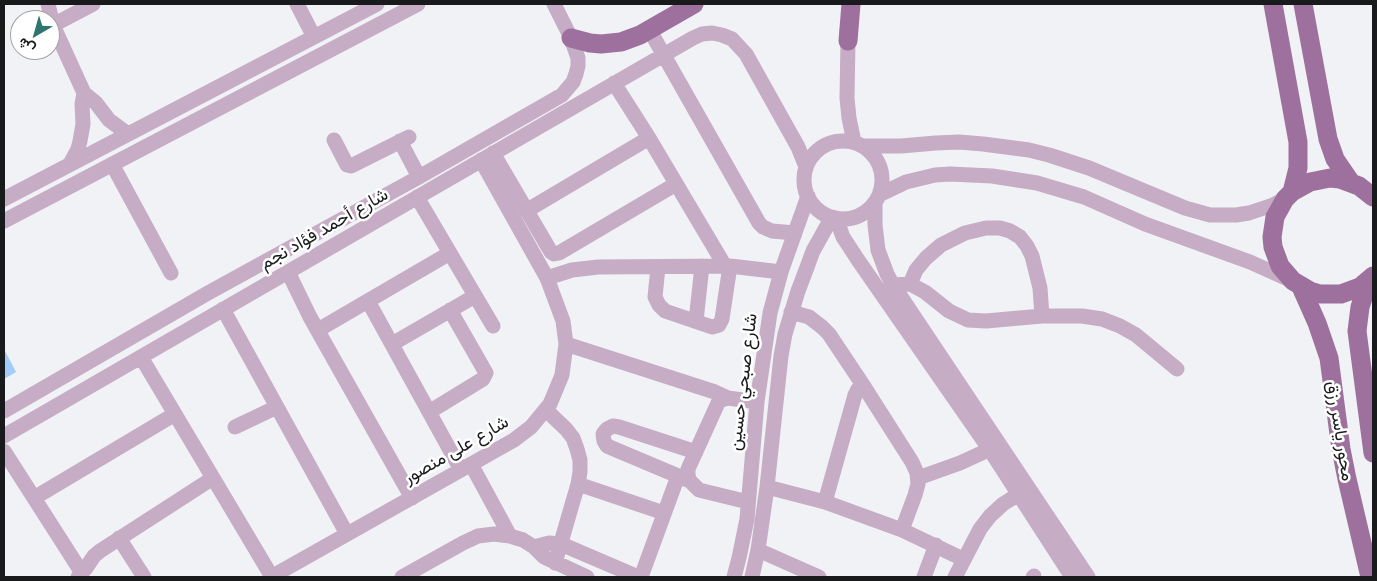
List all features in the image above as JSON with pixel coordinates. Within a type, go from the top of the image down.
[{"type":"main road","points":[[571,38],[590,44],[611,44],[630,39],[694,4]]},
{"type":"main road","points":[[848,41],[851,4]]},
{"type":"main road","name":"محور ياسر رزق","points":[[1273,4],[1298,142],[1298,168],[1289,195],[1275,216],[1272,236],[1273,247],[1277,261],[1286,274],[1297,284],[1317,323],[1329,358],[1347,478],[1370,577]]},
{"type":"main road","points":[[1303,4],[1328,138],[1335,159],[1350,182]]},
{"type":"main road","points":[[1289,195],[1310,182],[1330,178],[1350,182],[1359,186],[1373,197]]},
{"type":"main road","points":[[1297,284],[1320,294],[1341,294],[1360,287],[1373,277]]},
{"type":"main road","name":"محور ياسر رزق","points":[[1373,277],[1360,307],[1357,331],[1373,452]]},
{"type":"street","points":[[60,21],[93,4]]},
{"type":"street","points":[[297,4],[314,36]]},
{"type":"street","points":[[4,199],[377,4]]},
{"type":"street","points":[[8,219],[418,4]]},
{"type":"street","name":"شارع أحمد فؤاد نجم","points":[[4,411],[208,293],[420,177],[562,95],[573,82],[578,66],[576,50],[554,4]]},
{"type":"street","points":[[842,4],[848,41],[847,98],[849,118],[858,144],[874,156],[881,171],[882,187],[870,209],[854,218],[834,218],[818,209],[808,196],[804,182],[806,167],[810,159],[822,147],[837,141],[858,144],[901,146],[959,142],[1029,150],[1083,166],[1185,208],[1210,214],[1236,215],[1249,213],[1273,205],[1289,195]]},
{"type":"street","points":[[649,30],[759,223],[772,231],[795,233]]},
{"type":"street","name":"شارع أحمد فؤاد نجم","points":[[4,436],[692,38],[702,34],[712,33],[732,39],[746,54],[798,147],[806,167]]},
{"type":"street","points":[[60,40],[84,93],[92,99],[109,120],[128,134]]},
{"type":"street","points":[[614,83],[727,266],[721,323],[712,327],[665,311],[658,306],[655,297],[658,267]]},
{"type":"street","points":[[70,164],[80,141],[83,124],[82,104],[84,93]]},
{"type":"street","points":[[526,211],[649,138]]},
{"type":"street","points":[[334,140],[347,165],[351,166],[404,139],[420,177]]},
{"type":"street","points":[[487,157],[526,211],[550,252],[556,254],[676,184]]},
{"type":"street","name":"شارع على منصور","points":[[271,577],[514,440],[532,427],[550,404],[562,375],[566,344],[563,321],[546,278],[487,157]]},
{"type":"street","points":[[112,164],[171,273]]},
{"type":"street","points":[[877,199],[899,185],[920,178],[950,174],[992,176],[1037,183],[1084,197],[1145,224],[1250,262],[1297,284]]},
{"type":"street","points":[[50,175],[50,186],[59,192]]},
{"type":"street","name":"شارع صبحي حسين","points":[[734,577],[744,537],[757,402],[767,327],[781,272],[808,196]]},
{"type":"street","points":[[417,197],[493,326]]},
{"type":"street","points":[[4,199],[8,200],[14,209],[8,219]]},
{"type":"street","points":[[877,199],[874,224],[878,250],[893,285],[1026,494],[1088,577]]},
{"type":"street","points":[[834,218],[866,272],[995,447]]},
{"type":"street","name":"شارع صبحي حسين","points":[[752,577],[767,487],[781,356],[791,312],[813,252],[834,218]]},
{"type":"street","points":[[910,284],[916,270],[941,245],[965,233],[986,228],[1000,228],[1010,231],[1020,238],[1032,256],[1040,288],[1042,316]]},
{"type":"street","points":[[318,330],[450,253]]},
{"type":"street","points":[[696,321],[702,266]]},
{"type":"street","points":[[546,278],[585,268],[727,266],[781,272]]},
{"type":"street","points":[[288,272],[318,330],[412,498]]},
{"type":"street","points":[[893,285],[910,284],[925,292],[949,311],[968,320],[986,321],[1042,316],[1082,316],[1102,319],[1136,335],[1177,369]]},
{"type":"street","points":[[392,344],[475,296]]},
{"type":"street","points":[[368,301],[429,412],[510,536]]},
{"type":"street","points":[[223,309],[347,534]]},
{"type":"street","points":[[429,412],[483,379],[486,373],[450,310]]},
{"type":"street","points":[[791,312],[809,316],[829,334],[912,462],[918,478],[915,495],[902,530]]},
{"type":"street","points":[[566,344],[715,392],[728,398],[757,402]]},
{"type":"street","points":[[141,357],[271,577]]},
{"type":"street","points":[[824,502],[855,395],[863,385]]},
{"type":"street","points":[[534,547],[549,543],[561,544],[640,577],[664,513],[684,479],[688,476],[688,469],[716,406],[720,400],[728,398]]},
{"type":"street","points":[[235,427],[277,407]]},
{"type":"street","points":[[546,410],[573,438],[580,460],[578,484],[555,563]]},
{"type":"street","points":[[34,498],[175,414]]},
{"type":"street","points":[[696,452],[619,427],[613,426],[607,429],[604,434],[604,441],[607,446],[684,479],[699,490],[748,502]]},
{"type":"street","points":[[918,478],[960,464],[995,447]]},
{"type":"street","points":[[4,451],[80,575],[94,556],[213,478]]},
{"type":"street","points":[[578,484],[664,513]]},
{"type":"street","points":[[767,487],[824,502],[902,530],[964,559]]},
{"type":"street","points":[[954,577],[980,529],[990,516],[1003,504],[1026,494]]},
{"type":"street","points":[[1026,494],[1072,577]]},
{"type":"street","points":[[402,577],[463,543],[478,536],[494,534],[523,540],[534,547],[544,558],[587,577]]},
{"type":"street","points":[[119,538],[144,577]]},
{"type":"street","points":[[924,577],[936,546]]},
{"type":"street","points":[[758,550],[819,577]]},
{"type":"water","points":[[4,349],[16,372],[4,379]]}]
